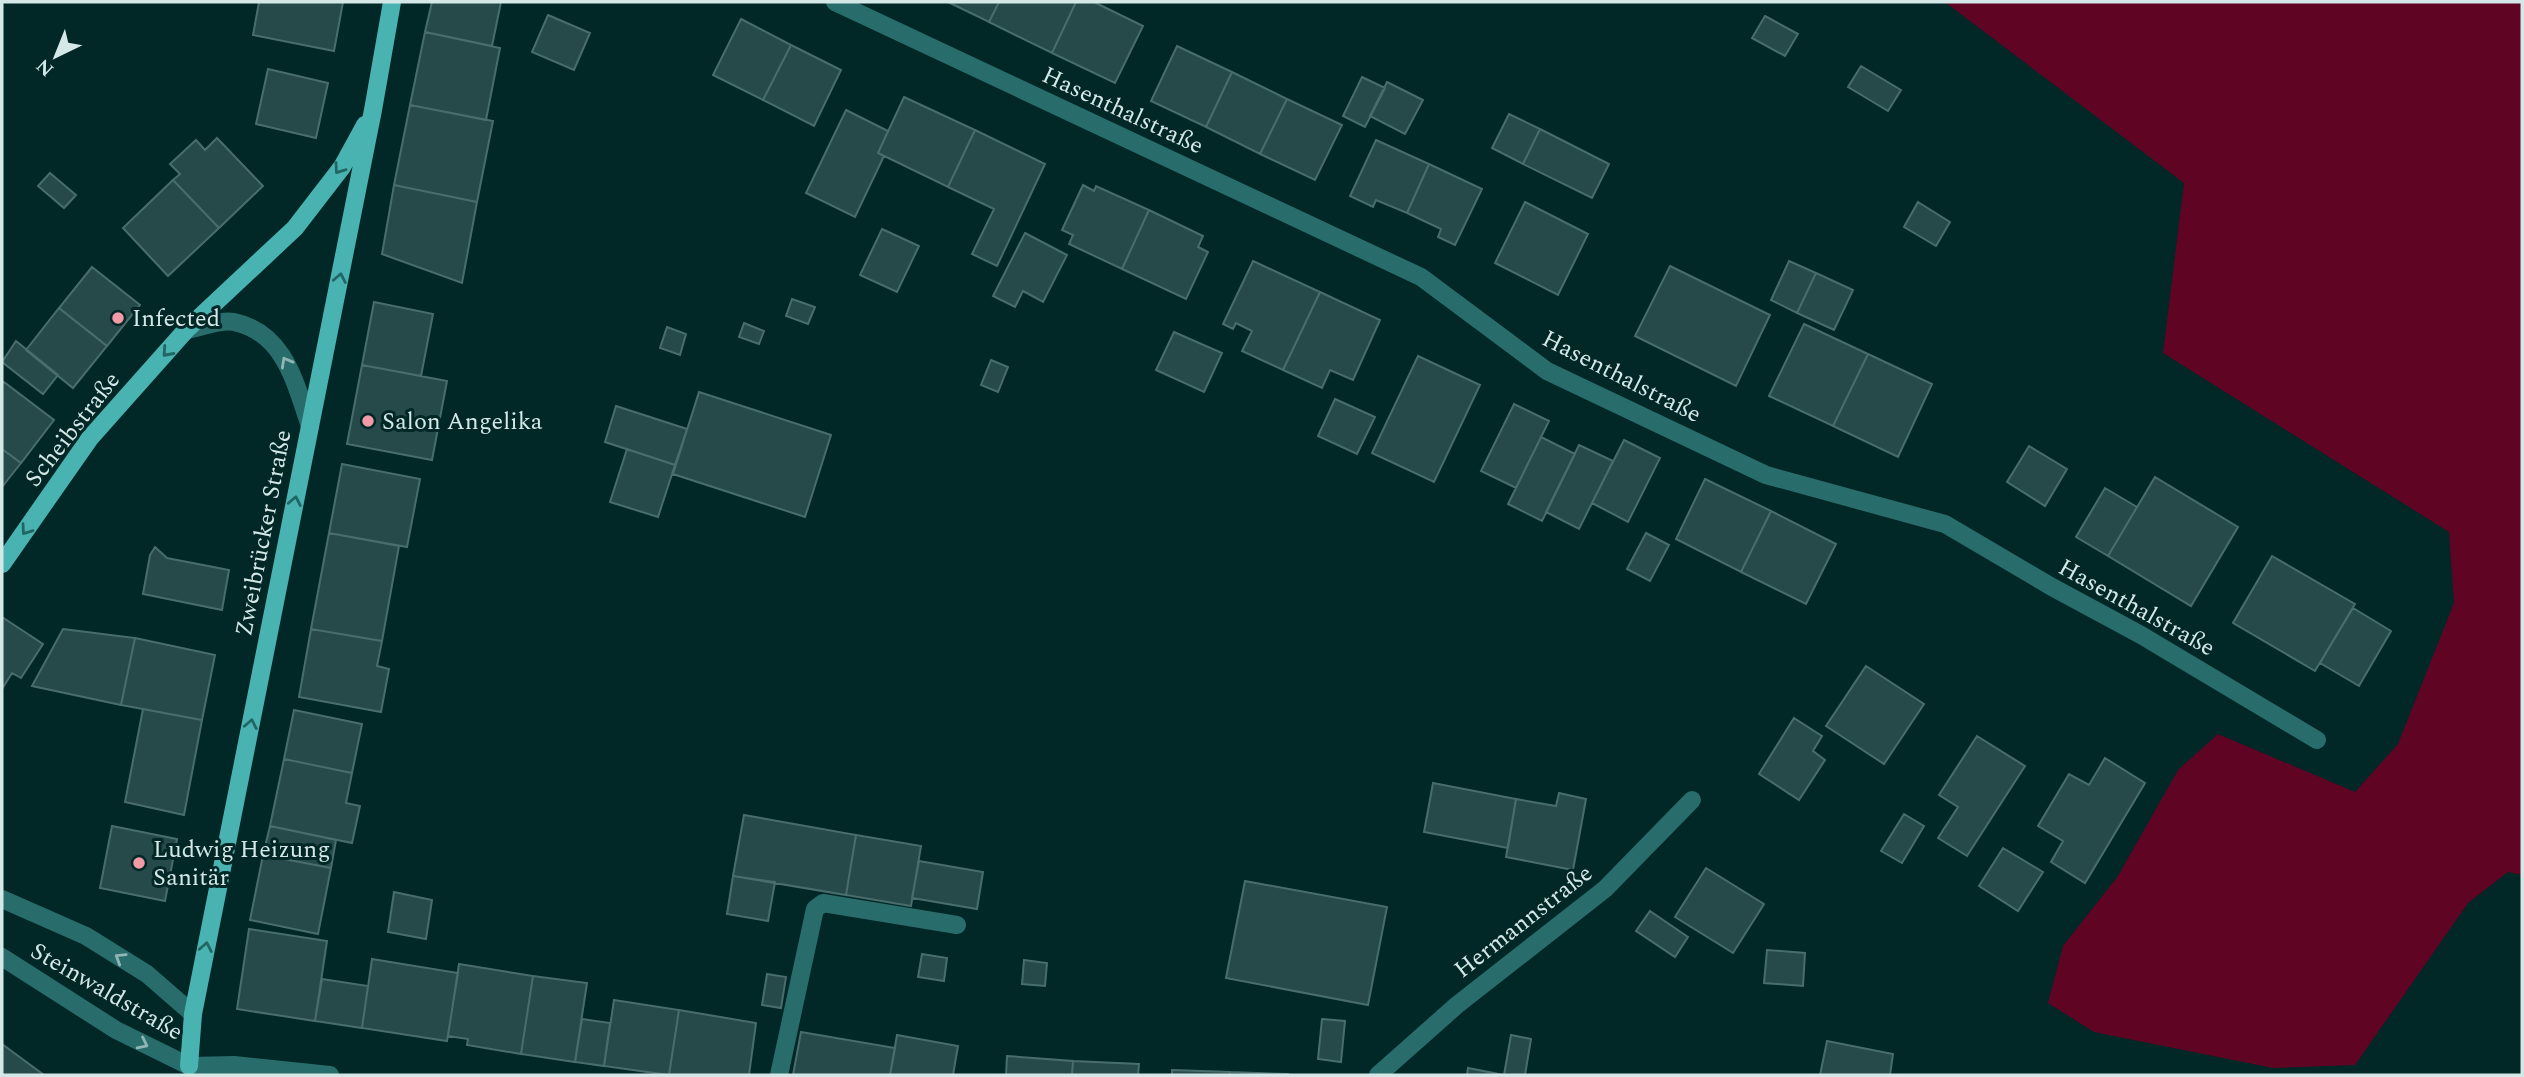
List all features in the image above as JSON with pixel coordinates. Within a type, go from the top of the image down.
[{"type":"main road","name":"Zweibrücker Straße","points":[[189,1071],[193,1014],[373,110],[392,2]]},
{"type":"main road","name":"Scheibstraße","points":[[2,564],[90,438],[186,330],[295,228],[342,167],[373,110]]},
{"type":"street","name":"Hasenthalstraße","points":[[835,2],[1421,277],[1547,371],[1766,475],[1945,524],[2141,635],[2317,740]]},
{"type":"street","points":[[186,330],[232,321],[267,335],[288,361],[310,426]]},
{"type":"street","name":"Hermannstraße","points":[[1378,1075],[1457,1005],[1605,889],[1692,800]]},
{"type":"street","points":[[2,899],[86,936],[147,974],[193,1014]]},
{"type":"street","points":[[779,1075],[816,909],[823,903],[957,925]]},
{"type":"street","name":"Steinwaldstraße","points":[[2,957],[116,1030],[189,1071]]},
{"type":"street","points":[[189,1071],[234,1065],[330,1075]]},
{"type":"shaded area","points":[[1945,2],[2522,2],[2522,875],[2508,872],[2468,903],[2355,1065],[2273,1068],[2094,1032],[2048,1003],[2063,946],[2118,876],[2178,770],[2218,734],[2355,792],[2398,744],[2454,603],[2449,532],[2163,353],[2184,183]]},
{"type":"building","points":[[259,2],[343,2],[334,51],[253,35]]},
{"type":"building","points":[[432,2],[501,2],[492,46],[425,32]]},
{"type":"building","points":[[948,2],[999,2],[989,22]]},
{"type":"building","points":[[999,2],[1076,2],[1052,53],[989,22]]},
{"type":"building","points":[[1076,2],[1094,2],[1143,26],[1115,83],[1052,53]]},
{"type":"building","points":[[548,15],[590,33],[574,70],[532,52]]},
{"type":"building","points":[[1765,16],[1798,34],[1785,56],[1752,38]]},
{"type":"building","points":[[741,19],[791,45],[763,100],[713,75]]},
{"type":"building","points":[[425,32],[500,48],[486,120],[410,105]]},
{"type":"building","points":[[791,45],[841,70],[814,126],[763,100]]},
{"type":"building","points":[[1177,46],[1232,72],[1206,127],[1151,101]]},
{"type":"building","points":[[1861,66],[1901,90],[1888,111],[1848,87]]},
{"type":"building","points":[[268,69],[328,83],[316,138],[256,124]]},
{"type":"building","points":[[1232,72],[1287,99],[1260,154],[1206,127]]},
{"type":"building","points":[[1362,77],[1385,88],[1365,127],[1343,116]]},
{"type":"building","points":[[1387,82],[1423,100],[1405,134],[1370,116]]},
{"type":"building","points":[[904,97],[975,130],[948,187],[878,153]]},
{"type":"building","points":[[1287,99],[1342,125],[1315,180],[1260,154]]},
{"type":"building","points":[[410,105],[493,121],[477,202],[394,185]]},
{"type":"building","points":[[846,110],[888,131],[878,153],[884,156],[855,217],[806,193]]},
{"type":"building","points":[[1509,114],[1540,129],[1523,164],[1492,148]]},
{"type":"building","points":[[1540,129],[1609,164],[1592,198],[1523,164]]},
{"type":"building","points":[[975,130],[1045,164],[997,266],[972,254],[994,209],[948,187]]},
{"type":"building","points":[[217,138],[263,186],[219,228],[173,180],[180,174],[170,164],[196,140],[205,150]]},
{"type":"building","points":[[1376,140],[1429,164],[1407,213],[1376,200],[1373,207],[1350,196]]},
{"type":"building","points":[[1429,164],[1482,189],[1455,245],[1438,237],[1441,229],[1407,213]]},
{"type":"building","points":[[50,173],[76,195],[64,208],[38,186]]},
{"type":"building","points":[[173,180],[219,228],[168,276],[123,228]]},
{"type":"building","points":[[394,185],[477,202],[462,283],[382,254]]},
{"type":"building","points":[[1083,185],[1094,191],[1096,186],[1149,210],[1122,269],[1069,244],[1073,235],[1062,230]]},
{"type":"building","points":[[1525,202],[1588,234],[1558,295],[1495,263]]},
{"type":"building","points":[[1918,202],[1950,222],[1936,246],[1904,227]]},
{"type":"building","points":[[1149,210],[1203,236],[1198,247],[1208,252],[1186,299],[1122,269]]},
{"type":"building","points":[[882,229],[919,246],[897,292],[860,275]]},
{"type":"building","points":[[1025,233],[1067,255],[1043,302],[1023,291],[1015,307],[993,296]]},
{"type":"building","points":[[1253,261],[1320,292],[1283,370],[1242,351],[1252,331],[1236,323],[1233,329],[1223,324]]},
{"type":"building","points":[[1789,261],[1816,273],[1797,313],[1771,300]]},
{"type":"building","points":[[1670,266],[1770,315],[1736,386],[1635,336]]},
{"type":"building","points":[[92,267],[140,305],[107,346],[59,308]]},
{"type":"building","points":[[1816,273],[1853,290],[1834,330],[1797,313]]},
{"type":"building","points":[[1320,292],[1380,320],[1353,380],[1330,370],[1322,388],[1283,370]]},
{"type":"building","points":[[792,299],[815,307],[808,324],[786,316]]},
{"type":"building","points":[[374,302],[433,314],[421,376],[362,365]]},
{"type":"building","points":[[59,308],[107,346],[73,388],[26,350]]},
{"type":"building","points":[[744,323],[764,331],[759,344],[739,337]]},
{"type":"building","points":[[1804,324],[1868,354],[1833,426],[1769,396]]},
{"type":"building","points":[[667,327],[686,334],[680,355],[660,348]]},
{"type":"building","points":[[1174,332],[1222,353],[1204,392],[1156,370]]},
{"type":"building","points":[[16,341],[58,375],[43,394],[2,362]]},
{"type":"building","points":[[1868,354],[1932,384],[1898,457],[1833,426]]},
{"type":"building","points":[[1418,356],[1480,385],[1434,482],[1372,453]]},
{"type":"building","points":[[991,360],[1008,367],[998,392],[981,385]]},
{"type":"building","points":[[362,365],[447,381],[432,460],[347,444]]},
{"type":"building","points":[[4,382],[54,420],[21,463],[2,449]]},
{"type":"building","points":[[699,392],[831,435],[805,517],[673,474]]},
{"type":"building","points":[[1335,399],[1375,417],[1357,454],[1318,436]]},
{"type":"building","points":[[1514,404],[1549,421],[1516,488],[1481,471]]},
{"type":"building","points":[[616,406],[687,429],[675,465],[605,442]]},
{"type":"building","points":[[1541,437],[1575,454],[1542,521],[1508,504]]},
{"type":"building","points":[[1624,440],[1660,458],[1628,522],[1592,503]]},
{"type":"building","points":[[1579,445],[1613,461],[1579,529],[1546,512]]},
{"type":"building","points":[[2029,446],[2067,469],[2045,506],[2007,482]]},
{"type":"building","points":[[2,449],[21,463],[2,487]]},
{"type":"building","points":[[627,449],[675,465],[658,517],[610,502]]},
{"type":"building","points":[[342,464],[420,479],[407,547],[329,533]]},
{"type":"building","points":[[2155,477],[2238,527],[2191,606],[2108,556]]},
{"type":"building","points":[[1705,479],[1771,511],[1741,572],[1676,539]]},
{"type":"building","points":[[2105,488],[2137,507],[2108,556],[2076,537]]},
{"type":"building","points":[[1771,511],[1836,544],[1806,604],[1741,572]]},
{"type":"building","points":[[329,533],[399,546],[382,641],[311,629]]},
{"type":"building","points":[[1646,533],[1669,545],[1650,581],[1627,569]]},
{"type":"building","points":[[155,547],[167,558],[229,570],[222,610],[143,594],[150,555]]},
{"type":"building","points":[[2272,556],[2355,604],[2315,671],[2233,623]]},
{"type":"building","points":[[2353,608],[2391,631],[2359,686],[2320,663]]},
{"type":"building","points":[[2,617],[43,644],[21,678],[12,673],[2,689]]},
{"type":"building","points":[[63,629],[135,638],[121,705],[32,686]]},
{"type":"building","points":[[311,629],[382,641],[377,666],[389,669],[381,712],[299,697]]},
{"type":"building","points":[[135,638],[215,655],[202,720],[121,705]]},
{"type":"building","points":[[1866,666],[1924,704],[1884,764],[1826,726]]},
{"type":"building","points":[[143,709],[202,720],[184,815],[125,802]]},
{"type":"building","points":[[294,710],[362,724],[352,773],[284,759]]},
{"type":"building","points":[[1794,718],[1822,736],[1813,751],[1825,760],[1799,800],[1759,774]]},
{"type":"building","points":[[1977,736],[2025,766],[1967,856],[1938,838],[1958,807],[1939,795]]},
{"type":"building","points":[[2105,758],[2145,783],[2085,883],[2051,862],[2063,841],[2038,826],[2069,774],[2089,785]]},
{"type":"building","points":[[284,759],[352,773],[346,803],[360,806],[352,843],[270,826]]},
{"type":"building","points":[[1433,783],[1516,799],[1508,848],[1424,832]]},
{"type":"building","points":[[1559,793],[1586,799],[1573,870],[1506,857],[1516,799],[1556,806]]},
{"type":"building","points":[[1904,814],[1924,826],[1902,863],[1881,851]]},
{"type":"building","points":[[744,815],[856,835],[846,895],[733,876]]},
{"type":"building","name":"Ludwig Heizung Sanitär","points":[[112,826],[177,839],[165,901],[100,888]]},
{"type":"building","points":[[270,826],[336,840],[331,868],[263,855]]},
{"type":"building","points":[[856,835],[921,846],[911,906],[846,895]]},
{"type":"building","points":[[2003,848],[2043,872],[2018,911],[1979,886]]},
{"type":"building","points":[[263,855],[331,868],[318,934],[250,920]]},
{"type":"building","points":[[919,861],[983,872],[977,909],[912,898]]},
{"type":"building","points":[[1706,868],[1764,904],[1733,953],[1675,917]]},
{"type":"building","points":[[733,876],[775,882],[768,921],[727,914]]},
{"type":"building","points":[[1245,881],[1387,907],[1368,1005],[1226,978]]},
{"type":"building","points":[[394,892],[432,900],[426,939],[388,932]]},
{"type":"building","points":[[1650,911],[1688,937],[1675,957],[1636,931]]},
{"type":"building","points":[[249,929],[327,941],[315,1021],[237,1009]]},
{"type":"building","points":[[1767,950],[1805,953],[1803,986],[1764,983]]},
{"type":"building","points":[[922,954],[947,958],[944,981],[918,977]]},
{"type":"building","points":[[372,959],[458,973],[447,1041],[362,1028]]},
{"type":"building","points":[[1024,960],[1047,963],[1045,986],[1022,984]]},
{"type":"building","points":[[459,964],[533,976],[521,1054],[467,1045],[468,1039],[448,1036]]},
{"type":"building","points":[[767,974],[786,977],[781,1008],[762,1005]]},
{"type":"building","points":[[533,976],[587,983],[575,1062],[521,1054]]},
{"type":"building","points":[[322,979],[368,986],[362,1028],[315,1021]]},
{"type":"building","points":[[614,1000],[679,1010],[669,1075],[604,1066]]},
{"type":"building","points":[[679,1010],[756,1023],[749,1075],[669,1075]]},
{"type":"building","points":[[582,1019],[610,1023],[604,1066],[575,1062]]},
{"type":"building","points":[[1322,1019],[1345,1021],[1341,1062],[1318,1059]]},
{"type":"building","points":[[801,1032],[895,1048],[890,1075],[793,1075]]},
{"type":"building","points":[[897,1035],[958,1046],[953,1075],[890,1075]]},
{"type":"building","points":[[1511,1035],[1531,1039],[1525,1075],[1504,1075]]},
{"type":"building","points":[[1827,1041],[1893,1054],[1890,1075],[1820,1075]]},
{"type":"building","points":[[2,1044],[44,1075],[2,1075]]},
{"type":"building","points":[[1007,1056],[1073,1061],[1072,1075],[1006,1075]]},
{"type":"building","points":[[1073,1061],[1139,1064],[1138,1075],[1072,1075]]},
{"type":"building","points":[[1468,1068],[1504,1075],[1467,1075]]},
{"type":"building","points":[[1172,1070],[1230,1072],[1230,1075],[1172,1075]]},
{"type":"building","points":[[1230,1072],[1288,1074],[1288,1075],[1230,1075]]},
{"type":"place","name":"Infected","points":[[118,318]]},
{"type":"place","name":"Salon Angelika","points":[[368,421]]},
{"type":"place","name":"Ludwig Heizung Sanitär","points":[[139,863]]}]
